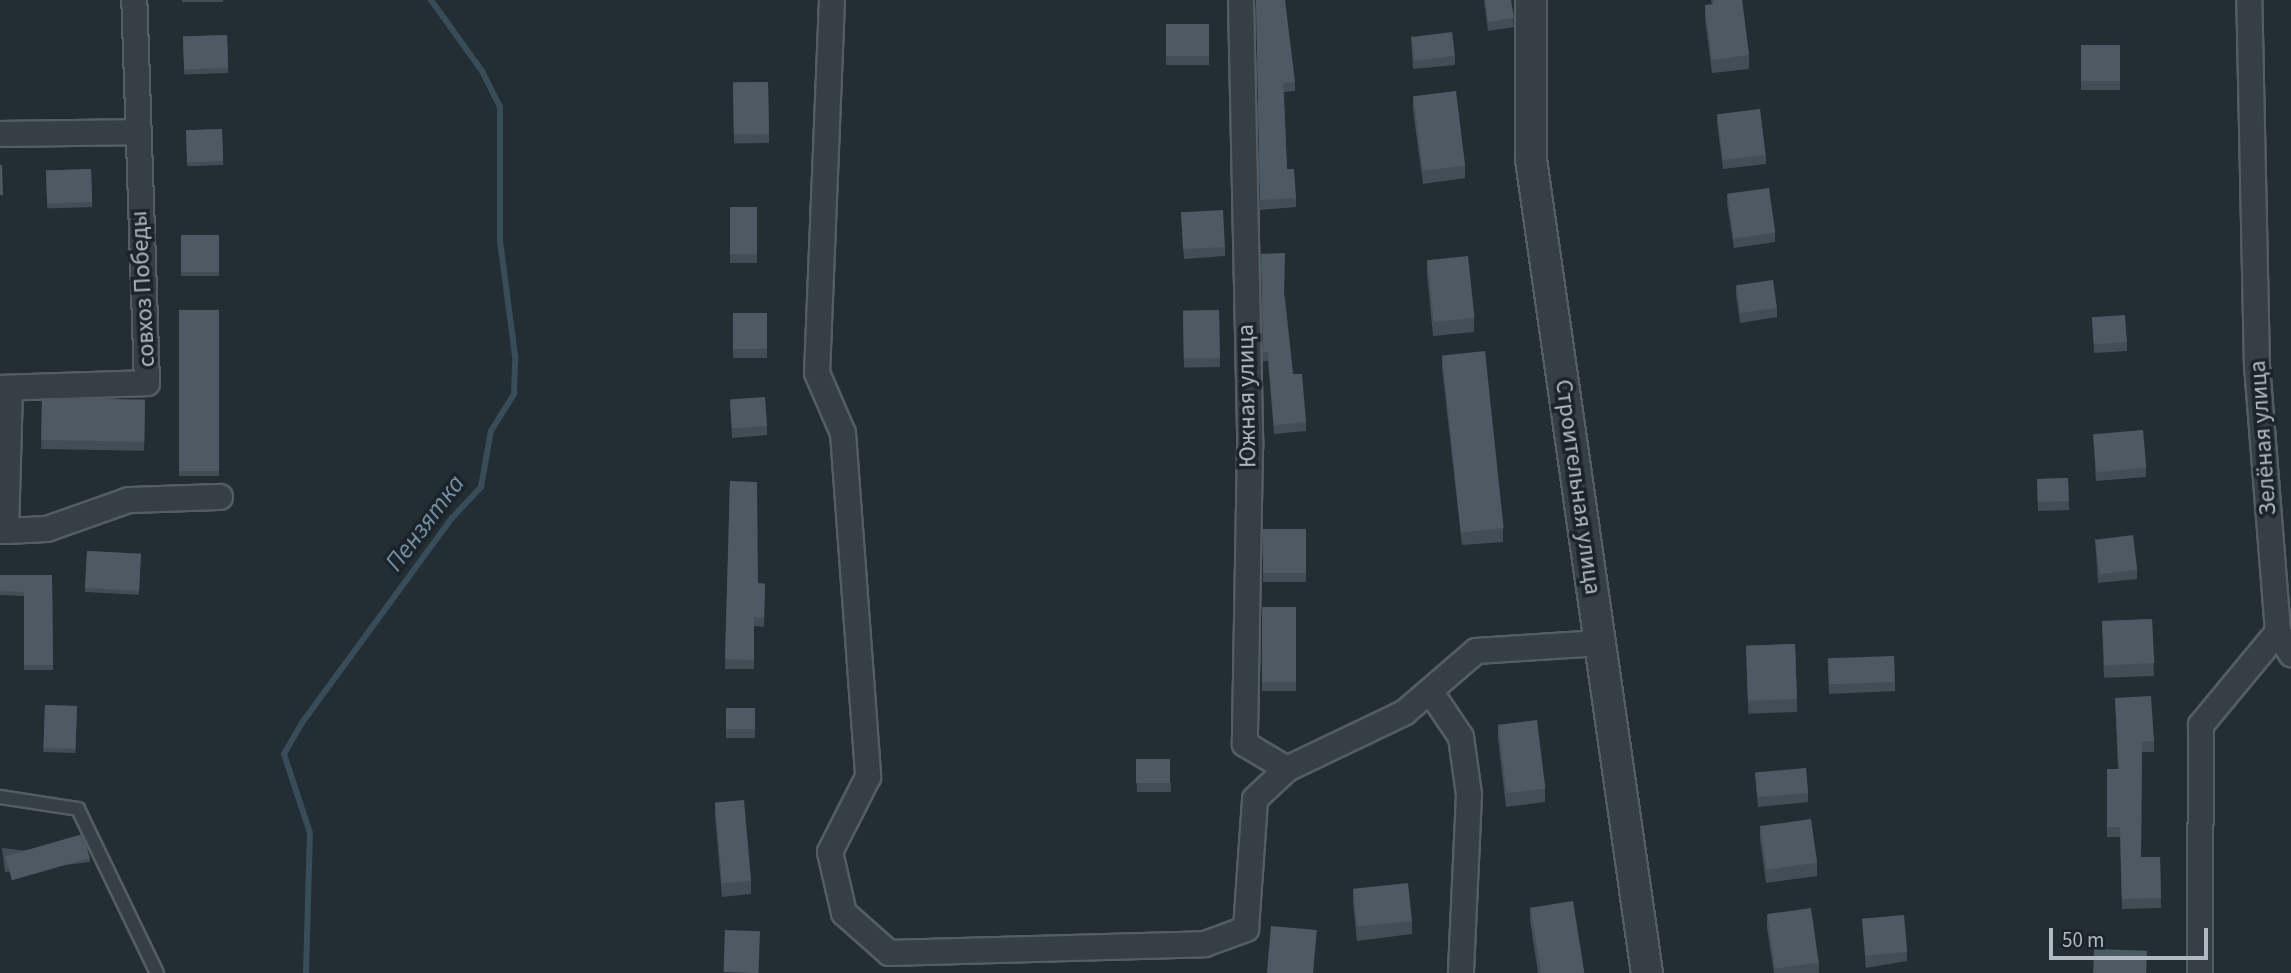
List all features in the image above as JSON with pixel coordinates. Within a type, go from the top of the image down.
[{"type":"street","name":"совхоз Победы","points":[[5,389],[147,383],[136,132],[134,0]]},
{"type":"street","points":[[832,0],[817,373],[843,433],[868,778],[830,852],[844,913],[889,953],[1205,944],[1246,929],[1255,799],[1287,769],[1404,713],[1476,650],[1600,643]]},
{"type":"street","name":"Южная улица","points":[[1241,0],[1250,447],[1245,744],[1287,769]]},
{"type":"street","name":"Строительная улица","points":[[1531,0],[1531,159],[1647,973]]},
{"type":"street","name":"Зелёная улица","points":[[2249,0],[2257,366],[2283,583],[2278,632]]},
{"type":"street","points":[[0,135],[136,132]]},
{"type":"street","points":[[5,389],[3,531],[47,528],[130,500],[220,497]]},
{"type":"street","points":[[2200,973],[2201,725],[2278,632],[2291,654]]},
{"type":"street","points":[[1430,691],[1461,737],[1469,795],[1461,973]]},
{"type":"lane","points":[[0,797],[78,808],[157,973]]},
{"type":"building","points":[[1256,0],[1285,0],[1295,82],[1283,83],[1287,169],[1294,169],[1296,198],[1260,200]]},
{"type":"building","points":[[1485,0],[1511,0],[1514,18],[1488,22]]},
{"type":"building","points":[[1713,0],[1742,0],[1749,55],[1712,60],[1705,5],[1714,4]]},
{"type":"building","points":[[1166,24],[1209,24],[1209,56],[1166,56]]},
{"type":"building","points":[[1452,32],[1455,56],[1414,61],[1411,37]]},
{"type":"building","points":[[227,35],[228,68],[184,70],[183,37]]},
{"type":"building","points":[[2081,45],[2120,45],[2120,81],[2081,81]]},
{"type":"building","points":[[768,82],[769,134],[734,135],[733,83]]},
{"type":"building","points":[[1456,91],[1465,165],[1422,171],[1413,96]]},
{"type":"building","points":[[1760,109],[1766,155],[1723,160],[1717,114]]},
{"type":"building","points":[[222,129],[223,161],[187,162],[186,130]]},
{"type":"building","points":[[2,165],[3,195],[0,195]]},
{"type":"building","points":[[91,169],[92,202],[47,204],[46,171]]},
{"type":"building","points":[[1769,188],[1775,233],[1734,238],[1727,194]]},
{"type":"building","points":[[730,207],[757,207],[757,254],[730,254]]},
{"type":"building","points":[[1223,210],[1225,247],[1183,249],[1181,212]]},
{"type":"building","points":[[181,235],[219,235],[219,272],[181,272]]},
{"type":"building","points":[[1285,253],[1284,295],[1293,374],[1302,374],[1306,422],[1274,425],[1268,352],[1263,352],[1261,254]]},
{"type":"building","points":[[1468,256],[1474,318],[1434,322],[1427,260]]},
{"type":"building","points":[[1773,280],[1777,308],[1740,313],[1736,285]]},
{"type":"building","points":[[179,310],[219,310],[219,471],[179,471]]},
{"type":"building","points":[[1219,310],[1220,358],[1184,359],[1183,311]]},
{"type":"building","points":[[733,313],[767,313],[767,349],[733,349]]},
{"type":"building","points":[[2125,315],[2127,342],[2094,344],[2092,317]]},
{"type":"building","points":[[1485,351],[1504,528],[1461,533],[1442,355]]},
{"type":"building","points":[[765,397],[767,426],[732,428],[730,399]]},
{"type":"building","points":[[42,398],[145,400],[144,442],[41,440]]},
{"type":"building","points":[[2143,430],[2146,468],[2097,472],[2093,434]]},
{"type":"building","points":[[2068,478],[2069,501],[2038,502],[2037,479]]},
{"type":"building","points":[[730,481],[757,482],[758,583],[765,584],[764,618],[754,617],[754,660],[725,659]]},
{"type":"building","points":[[1263,529],[1306,529],[1306,573],[1263,573]]},
{"type":"building","points":[[2133,535],[2137,570],[2100,574],[2095,540]]},
{"type":"building","points":[[87,551],[141,554],[139,591],[85,588]]},
{"type":"building","points":[[0,575],[52,575],[53,665],[24,665],[24,592],[0,591]]},
{"type":"building","points":[[1262,607],[1296,607],[1296,682],[1262,682]]},
{"type":"building","points":[[2152,619],[2154,663],[2104,666],[2102,622]]},
{"type":"building","points":[[1795,644],[1797,699],[1748,701],[1746,646]]},
{"type":"building","points":[[1894,656],[1895,682],[1829,684],[1828,658]]},
{"type":"building","points":[[2151,696],[2154,741],[2142,742],[2141,857],[2160,857],[2161,898],[2122,899],[2120,827],[2107,827],[2107,769],[2119,769],[2115,698]]},
{"type":"building","points":[[45,705],[77,706],[75,749],[43,748]]},
{"type":"building","points":[[726,708],[755,708],[755,729],[726,729]]},
{"type":"building","points":[[1537,720],[1545,788],[1507,793],[1498,725]]},
{"type":"building","points":[[1136,759],[1170,759],[1170,783],[1136,783]]},
{"type":"building","points":[[1806,768],[1808,793],[1757,797],[1755,772]]},
{"type":"building","points":[[744,800],[751,881],[722,883],[715,803]]},
{"type":"building","points":[[1811,819],[1817,863],[1767,870],[1760,826]]},
{"type":"building","points":[[83,834],[90,858],[12,880],[5,856]]},
{"type":"building","points":[[1408,883],[1412,921],[1357,927],[1353,889]]},
{"type":"building","points":[[1573,901],[1584,973],[1541,973],[1531,908]]},
{"type":"building","points":[[1811,908],[1819,962],[1775,969],[1767,914]]},
{"type":"building","points":[[1904,915],[1907,952],[1865,956],[1862,919]]},
{"type":"building","points":[[1271,926],[1317,930],[1313,973],[1267,973]]},
{"type":"building","points":[[725,930],[760,931],[759,973],[724,972]]},
{"type":"building","points":[[2094,949],[2147,951],[2146,973],[2093,973]]},
{"type":"waterway","name":"Пензятка","points":[[306,973],[310,833],[284,754],[304,720],[452,518],[481,487],[491,431],[514,394],[515,356],[500,240],[500,107],[482,71],[431,0]]}]
